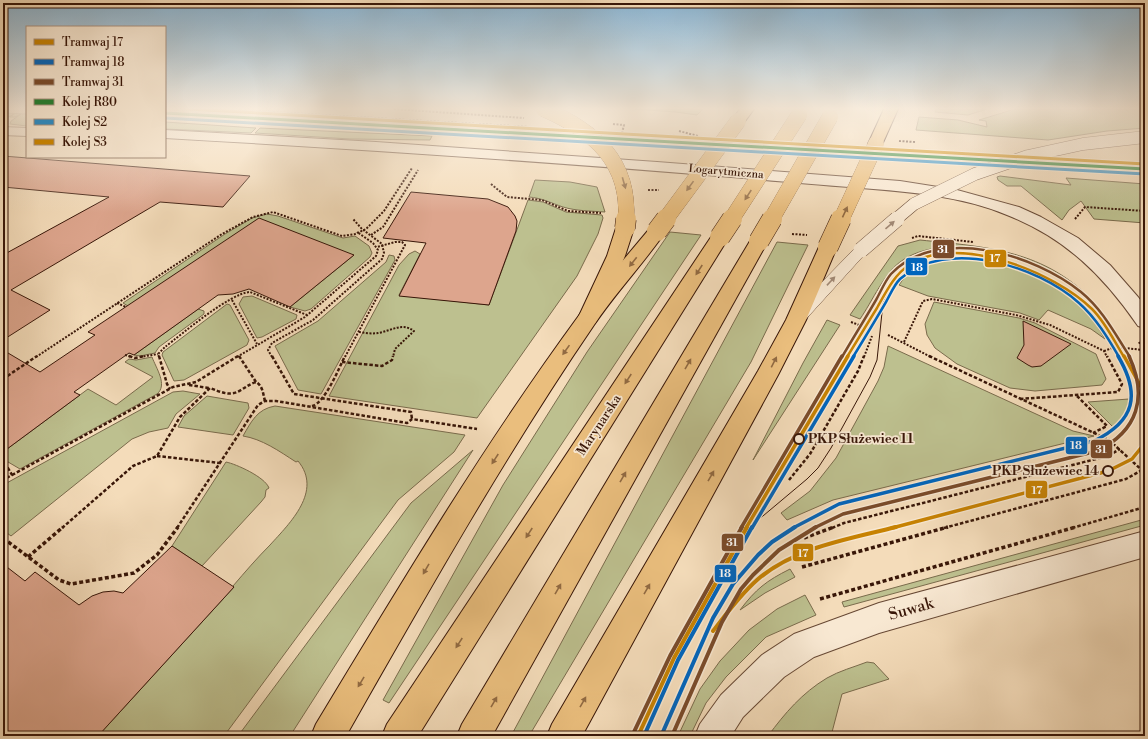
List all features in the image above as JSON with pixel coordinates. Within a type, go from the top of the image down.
[{"type":"main road","points":[[588,318],[616,256],[625,228],[627,215],[627,198],[624,182],[617,165],[598,143]]},
{"type":"main road","points":[[328,736],[439,546],[536,394],[588,318],[657,231],[722,143]]},
{"type":"main road","name":"Marynarska","points":[[399,736],[781,143]]},
{"type":"main road","points":[[474,736],[815,143]]},
{"type":"main road","points":[[564,736],[732,440],[796,320],[875,143]]},
{"type":"street","name":"Logarytmiczna","points":[[329,143],[598,162],[908,187],[963,195],[991,203],[1030,218],[1068,238],[1091,256],[1114,279],[1145,321]]},
{"type":"street","name":"Suwak","points":[[712,736],[732,706],[773,666],[805,645],[879,618],[1145,544]]},
{"type":"lane","points":[[796,320],[861,250],[914,204],[975,174],[1028,156],[1089,143]]},
{"type":"path","points":[[3,379],[222,234],[259,214],[268,212],[280,214],[342,236],[357,232],[380,218],[409,172]]},
{"type":"path","points":[[371,235],[383,227],[416,173]]},
{"type":"path","points":[[491,184],[507,197],[542,200],[568,211],[605,213]]},
{"type":"path","points":[[1085,207],[1145,211]]},
{"type":"path","points":[[353,219],[362,229],[383,245],[384,255],[381,261],[314,320],[272,343],[268,350],[292,393],[297,396],[411,412],[412,419]]},
{"type":"path","points":[[357,232],[377,247]]},
{"type":"path","points":[[905,239],[918,236],[973,242]]},
{"type":"path","points":[[309,406],[316,405],[322,399],[405,245],[404,243],[398,242],[377,247]]},
{"type":"path","points":[[3,480],[170,389],[207,376],[257,344],[307,316],[374,260],[378,250],[377,247]]},
{"type":"path","points":[[125,355],[135,358],[158,354],[165,347],[226,301],[232,300],[244,292],[250,292],[307,316]]},
{"type":"path","points":[[904,342],[923,301],[932,299],[1016,315],[1050,325],[1104,351],[1122,384],[1118,392],[1020,399]]},
{"type":"path","points":[[232,300],[257,344]]},
{"type":"path","points":[[117,303],[126,307]]},
{"type":"path","points":[[851,322],[859,325]]},
{"type":"path","points":[[342,362],[377,366],[389,363],[392,360],[395,349],[414,331],[410,328],[399,327],[378,333],[359,332]]},
{"type":"path","points":[[802,567],[1126,479],[1144,472],[1109,440],[934,359],[888,335]]},
{"type":"path","points":[[789,480],[810,454],[854,378],[865,356],[872,336]]},
{"type":"path","points":[[1104,351],[1115,347],[1145,350]]},
{"type":"path","points":[[158,354],[167,384],[170,389]]},
{"type":"path","points":[[239,356],[256,382],[260,383],[263,388],[265,401]]},
{"type":"path","points":[[186,384],[236,394],[250,383],[256,382]]},
{"type":"path","points":[[157,456],[180,417],[210,388]]},
{"type":"path","points":[[1076,395],[1107,426],[1093,433]]},
{"type":"path","points":[[3,538],[59,580],[71,584],[134,573],[157,555],[167,543],[258,405],[265,401],[276,401],[309,406],[407,423],[412,419],[477,429]]},
{"type":"path","points":[[804,538],[844,523],[1108,456],[1120,449]]},
{"type":"path","points":[[28,557],[133,466],[147,459],[157,456],[220,463]]},
{"type":"path","points":[[3,465],[8,468],[12,475]]},
{"type":"path","points":[[820,599],[1145,507]]},
{"type":"green space","points":[[1000,176],[1071,185],[1066,178],[1145,184],[1145,223],[1094,219],[1081,201],[1069,210],[1062,220],[1021,186],[1007,186],[998,180],[997,177]]},
{"type":"green space","points":[[535,180],[570,182],[597,187],[605,212],[584,211],[568,208],[529,197]]},
{"type":"green space","points":[[528,200],[543,202],[566,212],[602,215],[603,218],[598,234],[577,276],[477,418],[329,396],[399,265],[409,254],[415,251],[420,254],[399,295],[489,305]]},
{"type":"green space","points":[[267,214],[278,216],[343,238],[355,236],[369,246],[372,253],[370,257],[311,309],[305,311],[290,307],[354,255],[128,306],[123,303],[225,234],[252,218]]},
{"type":"green space","points":[[670,232],[701,235],[389,703],[383,700],[503,485],[587,352]]},
{"type":"green space","points":[[920,240],[969,245],[1014,254],[1036,262],[1056,272],[1076,285],[1095,303],[1077,289],[1030,264],[1003,255],[976,249],[949,247],[924,251],[903,260],[890,271],[860,319],[850,315],[898,246]]},
{"type":"green space","points":[[777,242],[808,245],[751,362],[529,736],[511,736]]},
{"type":"green space","points":[[389,255],[394,256],[395,260],[321,394],[298,390],[275,346],[318,321],[386,262]]},
{"type":"green space","points":[[960,257],[996,262],[1013,267],[1030,273],[1061,290],[1075,300],[1088,313],[1105,339],[1091,329],[1048,310],[1039,320],[1020,313],[928,296],[899,285],[911,271],[918,266],[933,260]]},
{"type":"green space","points":[[252,296],[297,315],[296,319],[262,337],[257,338],[239,304],[243,297]]},
{"type":"green space","points":[[934,302],[1019,318],[1035,323],[1096,354],[1106,379],[1102,385],[1035,391],[1010,388],[957,364],[935,348],[927,335],[925,324]]},
{"type":"green space","points":[[227,304],[230,305],[249,340],[247,345],[184,380],[174,381],[162,355],[163,352]]},
{"type":"green space","points":[[198,309],[204,311],[204,314],[159,347],[155,353],[140,356],[134,355]]},
{"type":"green space","points":[[827,320],[840,325],[753,460],[803,363]]},
{"type":"green space","points":[[888,346],[1073,431],[1094,436],[833,500],[787,520],[781,513],[810,491],[836,458],[878,381],[884,367]]},
{"type":"green space","points":[[152,357],[161,381],[160,390],[157,394],[20,469],[3,459],[3,452],[88,389],[116,405],[153,377],[125,362],[129,359],[136,360]]},
{"type":"green space","points":[[183,391],[200,394],[176,414],[168,428],[149,432],[132,439],[11,536],[3,530],[3,485],[173,392]]},
{"type":"green space","points":[[207,396],[248,403],[249,408],[233,435],[178,427],[184,416]]},
{"type":"green space","points":[[1129,399],[1127,411],[1113,427],[1088,402]]},
{"type":"green space","points":[[275,406],[465,435],[454,452],[398,500],[224,736],[98,736],[234,587],[233,586],[286,527],[301,506],[307,484],[305,472],[298,461],[296,462],[264,443],[243,436],[259,413]]},
{"type":"green space","points":[[473,450],[290,736],[238,736],[411,503]]},
{"type":"green space","points":[[226,462],[243,468],[256,475],[269,488],[266,490],[265,497],[261,502],[202,566],[172,546]]},
{"type":"green space","points":[[1145,519],[1145,525],[844,607],[842,602]]},
{"type":"green space","points":[[790,569],[795,577],[765,593],[740,610],[751,596],[762,586]]},
{"type":"green space","points":[[805,595],[816,615],[766,637],[726,677],[706,703],[690,736],[678,736],[700,689],[720,661],[749,630],[777,609]]},
{"type":"green space","points":[[867,662],[874,663],[889,679],[842,694],[831,736],[768,736],[794,704],[818,684],[836,673]]},
{"type":"building","points":[[3,156],[250,176],[223,207],[160,202],[11,290],[50,310],[3,340],[3,255],[109,197],[3,187]]},
{"type":"building","points":[[411,192],[488,199],[508,207],[515,216],[517,221],[516,231],[489,305],[399,296],[426,243],[383,238]]},
{"type":"building","points":[[259,218],[354,255],[290,307],[249,289],[233,294],[218,295],[134,355],[129,353],[74,392],[80,395],[3,452],[3,350],[40,372],[95,335],[88,332]]},
{"type":"building","points":[[1023,321],[1071,344],[1041,366],[1032,367],[1017,358],[1024,345]]},
{"type":"building","points":[[172,546],[234,587],[98,736],[3,736],[3,564],[25,581],[35,572],[79,605],[92,596],[103,592],[114,591],[123,593]]},
{"type":"tram line","name":"31","points":[[633,734],[670,656],[725,555],[891,274],[910,259],[933,250],[959,247],[986,250],[1012,256],[1038,266],[1061,278],[1087,297],[1104,316],[1135,365],[1139,374],[1142,391],[1141,403],[1134,423],[1127,432],[1108,446],[1097,451],[843,514],[809,530],[779,550],[753,575],[741,589],[731,605],[719,628],[672,736]]},
{"type":"tram line","name":"17","points":[[638,736],[674,658],[729,557],[895,277],[909,265],[935,255],[958,253],[983,255],[1033,271],[1056,282],[1076,295],[1102,320],[1145,394]]},
{"type":"tram line","name":"18","points":[[644,736],[678,660],[733,559],[899,280],[917,267],[938,260],[961,258],[986,260],[1011,267],[1055,286],[1086,309],[1111,343],[1129,376],[1132,391],[1131,401],[1129,410],[1119,425],[1112,431],[1094,441],[839,504],[821,512],[788,531],[772,542],[744,569],[722,601],[713,618],[662,734]]},
{"type":"tram line","points":[[752,528],[757,521],[818,468],[831,448],[870,377],[877,360],[883,303],[889,288]]},
{"type":"tram line","name":"17","points":[[713,631],[736,602],[758,579],[770,570],[800,554],[818,547],[1108,471],[1132,459],[1145,443]]},
{"type":"tram line","points":[[729,557],[753,527]]},
{"type":"rail line","name":"S2","points":[[611,143],[1145,174]]},
{"type":"rail line","name":"R80","points":[[699,143],[1145,169]]},
{"type":"rail line","name":"S3","points":[[788,143],[1145,164]]},
{"type":"place","name":"PKP Służewiec 11","points":[[799,439]]},
{"type":"place","name":"PKP Służewiec 14","points":[[1108,471]]}]
